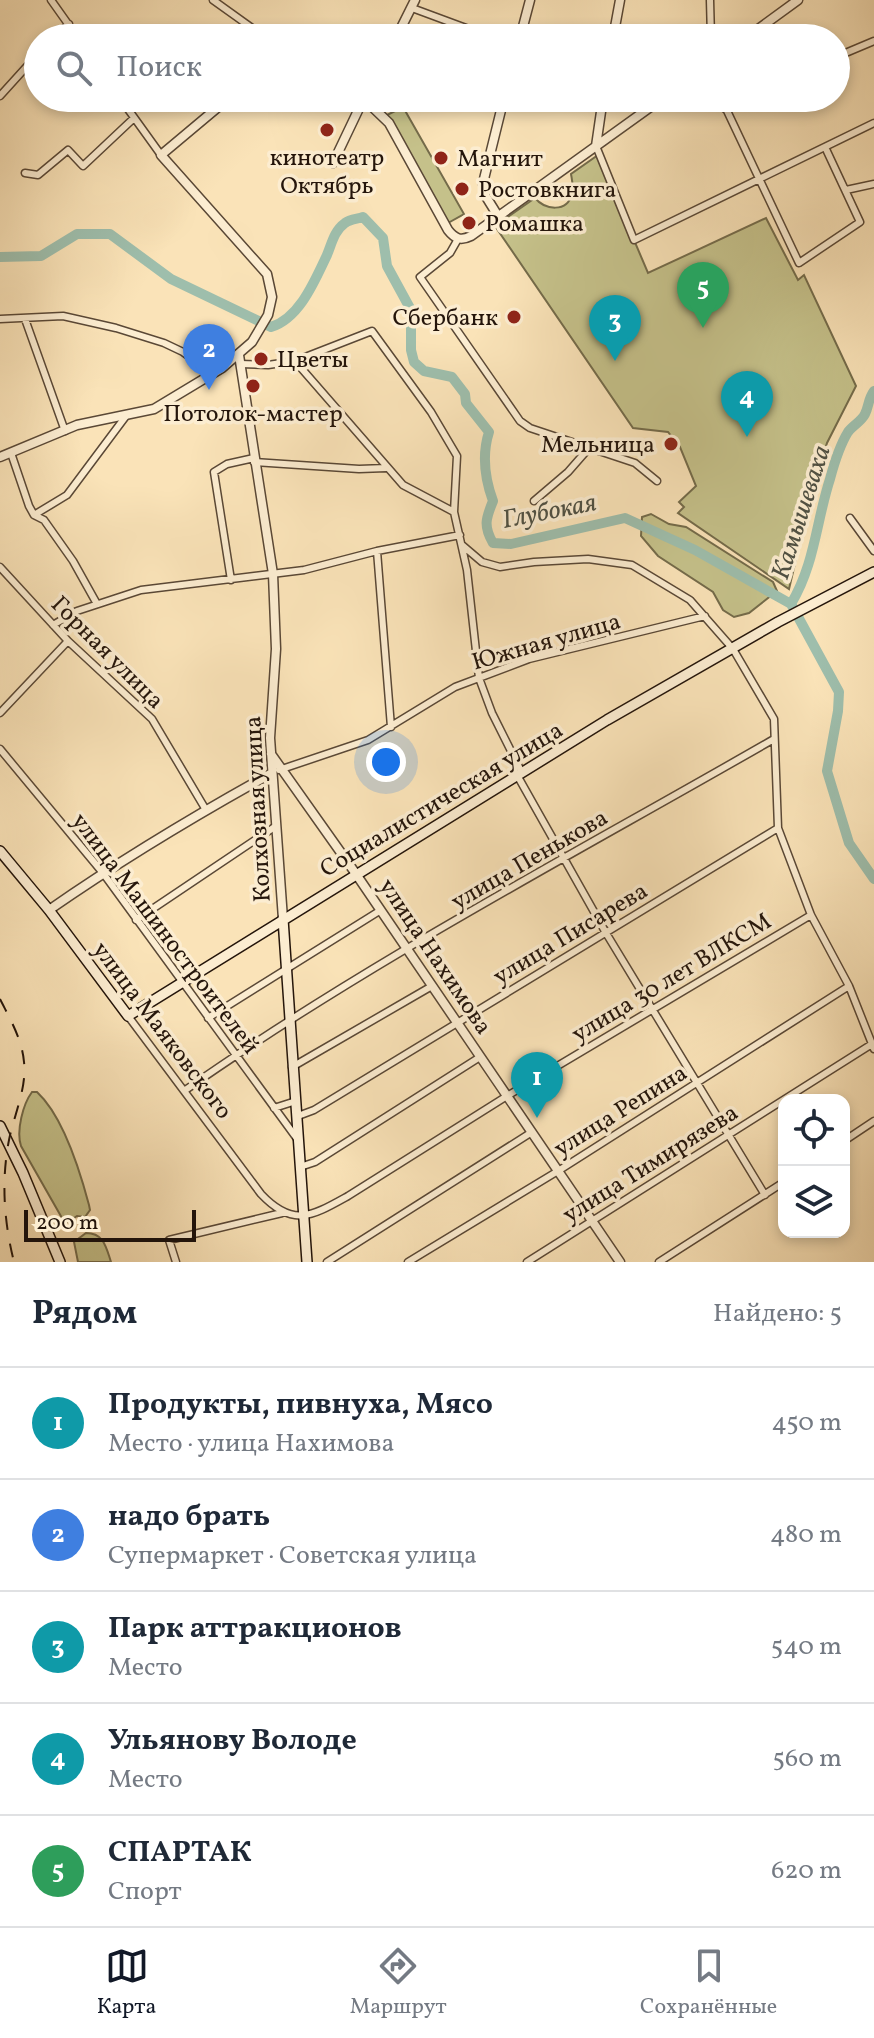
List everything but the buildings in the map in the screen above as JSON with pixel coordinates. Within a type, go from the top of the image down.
[{"type":"main road","name":"Социалистическая улица","points":[[128,1016],[607,720],[778,622],[874,572]]},
{"type":"main road","name":"улица Маяковского","points":[[0,851],[49,910],[128,1016]]},
{"type":"main road","name":"Колхозная улица","points":[[283,919],[307,1262]]},
{"type":"main road","points":[[0,1126],[60,1262]]},
{"type":"street","points":[[51,0],[69,24]]},
{"type":"street","points":[[524,24],[530,0]]},
{"type":"street","points":[[616,24],[620,0]]},
{"type":"street","points":[[710,0],[711,24]]},
{"type":"street","points":[[765,24],[798,0]]},
{"type":"street","points":[[213,1],[246,24]]},
{"type":"street","points":[[403,24],[413,4],[460,24]]},
{"type":"street","points":[[850,51],[874,41]]},
{"type":"street","points":[[0,96],[24,69]]},
{"type":"street","points":[[0,457],[77,425],[154,409],[239,360],[268,315],[271,283],[262,266],[161,155],[130,112]]},
{"type":"street","points":[[161,155],[212,112]]},
{"type":"street","points":[[333,163],[357,112]]},
{"type":"street","points":[[378,112],[389,123],[448,230],[458,239]]},
{"type":"street","points":[[498,216],[485,195],[483,183],[501,112]]},
{"type":"street","points":[[601,112],[596,146],[634,240],[874,123]]},
{"type":"street","points":[[642,112],[471,236],[458,239],[450,253],[420,277],[520,421],[530,428],[635,463],[657,481]]},
{"type":"street","points":[[726,112],[799,263],[860,222],[825,147]]},
{"type":"street","points":[[25,173],[38,175],[68,150],[83,166],[134,118]]},
{"type":"street","points":[[846,190],[874,184]]},
{"type":"street","points":[[0,319],[63,316],[116,328],[173,348],[213,374]]},
{"type":"street","points":[[25,319],[65,431]]},
{"type":"street","points":[[239,360],[280,364],[295,361],[372,331],[455,450],[458,464],[454,512],[462,545],[479,678],[492,713],[564,859],[765,1195]]},
{"type":"street","name":"Колхозная улица","points":[[239,360],[273,574],[276,625],[271,754],[277,771],[276,826],[283,919]]},
{"type":"street","points":[[295,361],[387,468],[413,491],[454,512]]},
{"type":"street","points":[[34,515],[67,495],[126,416]]},
{"type":"street","points":[[534,501],[568,472],[589,448]]},
{"type":"street","points":[[11,453],[34,515],[44,520],[73,561],[97,604]]},
{"type":"street","points":[[231,580],[214,472],[227,464],[254,460],[359,469],[387,468]]},
{"type":"street","points":[[850,518],[874,551]]},
{"type":"street","points":[[53,625],[97,604],[141,590],[304,570],[377,551],[460,535]]},
{"type":"street","points":[[462,545],[482,562],[500,567],[588,559],[632,565],[682,594],[733,649],[774,719],[778,828],[811,915],[849,986],[873,1045]]},
{"type":"street","points":[[377,551],[391,727]]},
{"type":"street","name":"Горная улица","points":[[0,567],[68,641],[152,719],[206,810]]},
{"type":"street","name":"Южная улица","points":[[277,771],[368,740],[455,687],[529,659],[705,616]]},
{"type":"street","points":[[0,713],[68,641]]},
{"type":"street","name":"улица Пенькова","points":[[184,1091],[289,1021],[407,950],[774,739]]},
{"type":"street","name":"улица Машиностроителей","points":[[0,749],[103,873],[299,1142]]},
{"type":"street","points":[[49,910],[206,810],[277,771]]},
{"type":"street","name":"улица Нахимова","points":[[277,771],[356,874],[620,1262]]},
{"type":"street","points":[[136,920],[276,826]]},
{"type":"street","name":"улица Писарева","points":[[298,1116],[314,1110],[778,828]]},
{"type":"street","points":[[208,1018],[381,910]]},
{"type":"street","name":"улица 30 лет ВЛКСМ","points":[[304,1216],[348,1196],[507,1096],[811,915]]},
{"type":"street","points":[[292,1067],[432,986]]},
{"type":"street","name":"улица Репина","points":[[408,1262],[558,1171],[849,986]]},
{"type":"street","name":"улица Маяковского","points":[[128,1016],[261,1194],[283,1213]]},
{"type":"street","name":"улица Тимирязева","points":[[527,1262],[873,1045]]},
{"type":"street","points":[[300,1167],[315,1162],[480,1057]]},
{"type":"street","points":[[274,1108],[296,1101]]},
{"type":"street","points":[[850,1137],[874,1121]]},
{"type":"street","points":[[327,1262],[532,1132]]},
{"type":"street","points":[[659,1262],[778,1186]]},
{"type":"street","points":[[176,1262],[169,1240],[283,1213],[304,1216]]},
{"type":"shaded area","points":[[406,112],[464,214],[448,223],[387,115]]},
{"type":"shaded area","points":[[598,155],[648,273],[766,218],[798,280],[804,275],[856,386],[827,443],[789,589],[678,513],[684,507],[679,502],[696,486],[680,447],[668,432],[633,428],[495,226],[535,198],[555,208],[566,204],[573,192],[571,174]]},
{"type":"shaded area","points":[[651,514],[669,524],[686,527],[773,582],[777,591],[749,613],[734,617],[723,610],[713,592],[658,556],[641,536],[642,517]]},
{"type":"shaded area","points":[[32,1092],[37,1092],[46,1102],[69,1145],[89,1205],[90,1210],[85,1217],[77,1216],[68,1222],[62,1218],[21,1146],[21,1118]]},
{"type":"shaded area","points":[[86,1233],[101,1238],[111,1262],[78,1262],[74,1242]]},
{"type":"waterway","name":"Глубокая","points":[[0,257],[41,256],[77,234],[110,234],[171,279],[271,327],[290,315],[305,297],[338,230],[347,222],[363,217],[383,238],[387,266],[411,310],[414,362],[424,371],[452,377],[465,394],[466,403],[489,432],[485,466],[493,501],[487,527],[493,543],[511,544],[625,518],[695,550],[791,604],[839,692],[827,771],[849,843],[874,879]]},
{"type":"waterway","name":"Камышеваха","points":[[791,604],[805,574],[840,449],[848,432],[865,414],[874,391]]},
{"type":"railway","points":[[0,999],[18,1037],[24,1062],[24,1082],[9,1140],[4,1186],[14,1262]]},
{"type":"place","name":"кинотеатр Октябрь","points":[[327,130]]},
{"type":"place","name":"Магнит","points":[[441,158]]},
{"type":"place","name":"Ростовкнига","points":[[462,189]]},
{"type":"place","name":"Ромашка","points":[[469,223]]},
{"type":"place","name":"Сбербанк","points":[[514,317]]},
{"type":"place","name":"СПАРТАК","points":[[703,328]]},
{"type":"place","name":"Цветы","points":[[261,359]]},
{"type":"place","name":"Парк аттракционов","points":[[615,361]]},
{"type":"place","name":"Потолок-мастер","points":[[253,386]]},
{"type":"place","name":"надо брать","points":[[209,390]]},
{"type":"place","name":"Ульянову Володе","points":[[747,437]]},
{"type":"place","name":"Мельница","points":[[671,444]]},
{"type":"place","name":"Продукты, пивнуха, Мясо","points":[[537,1118]]}]
